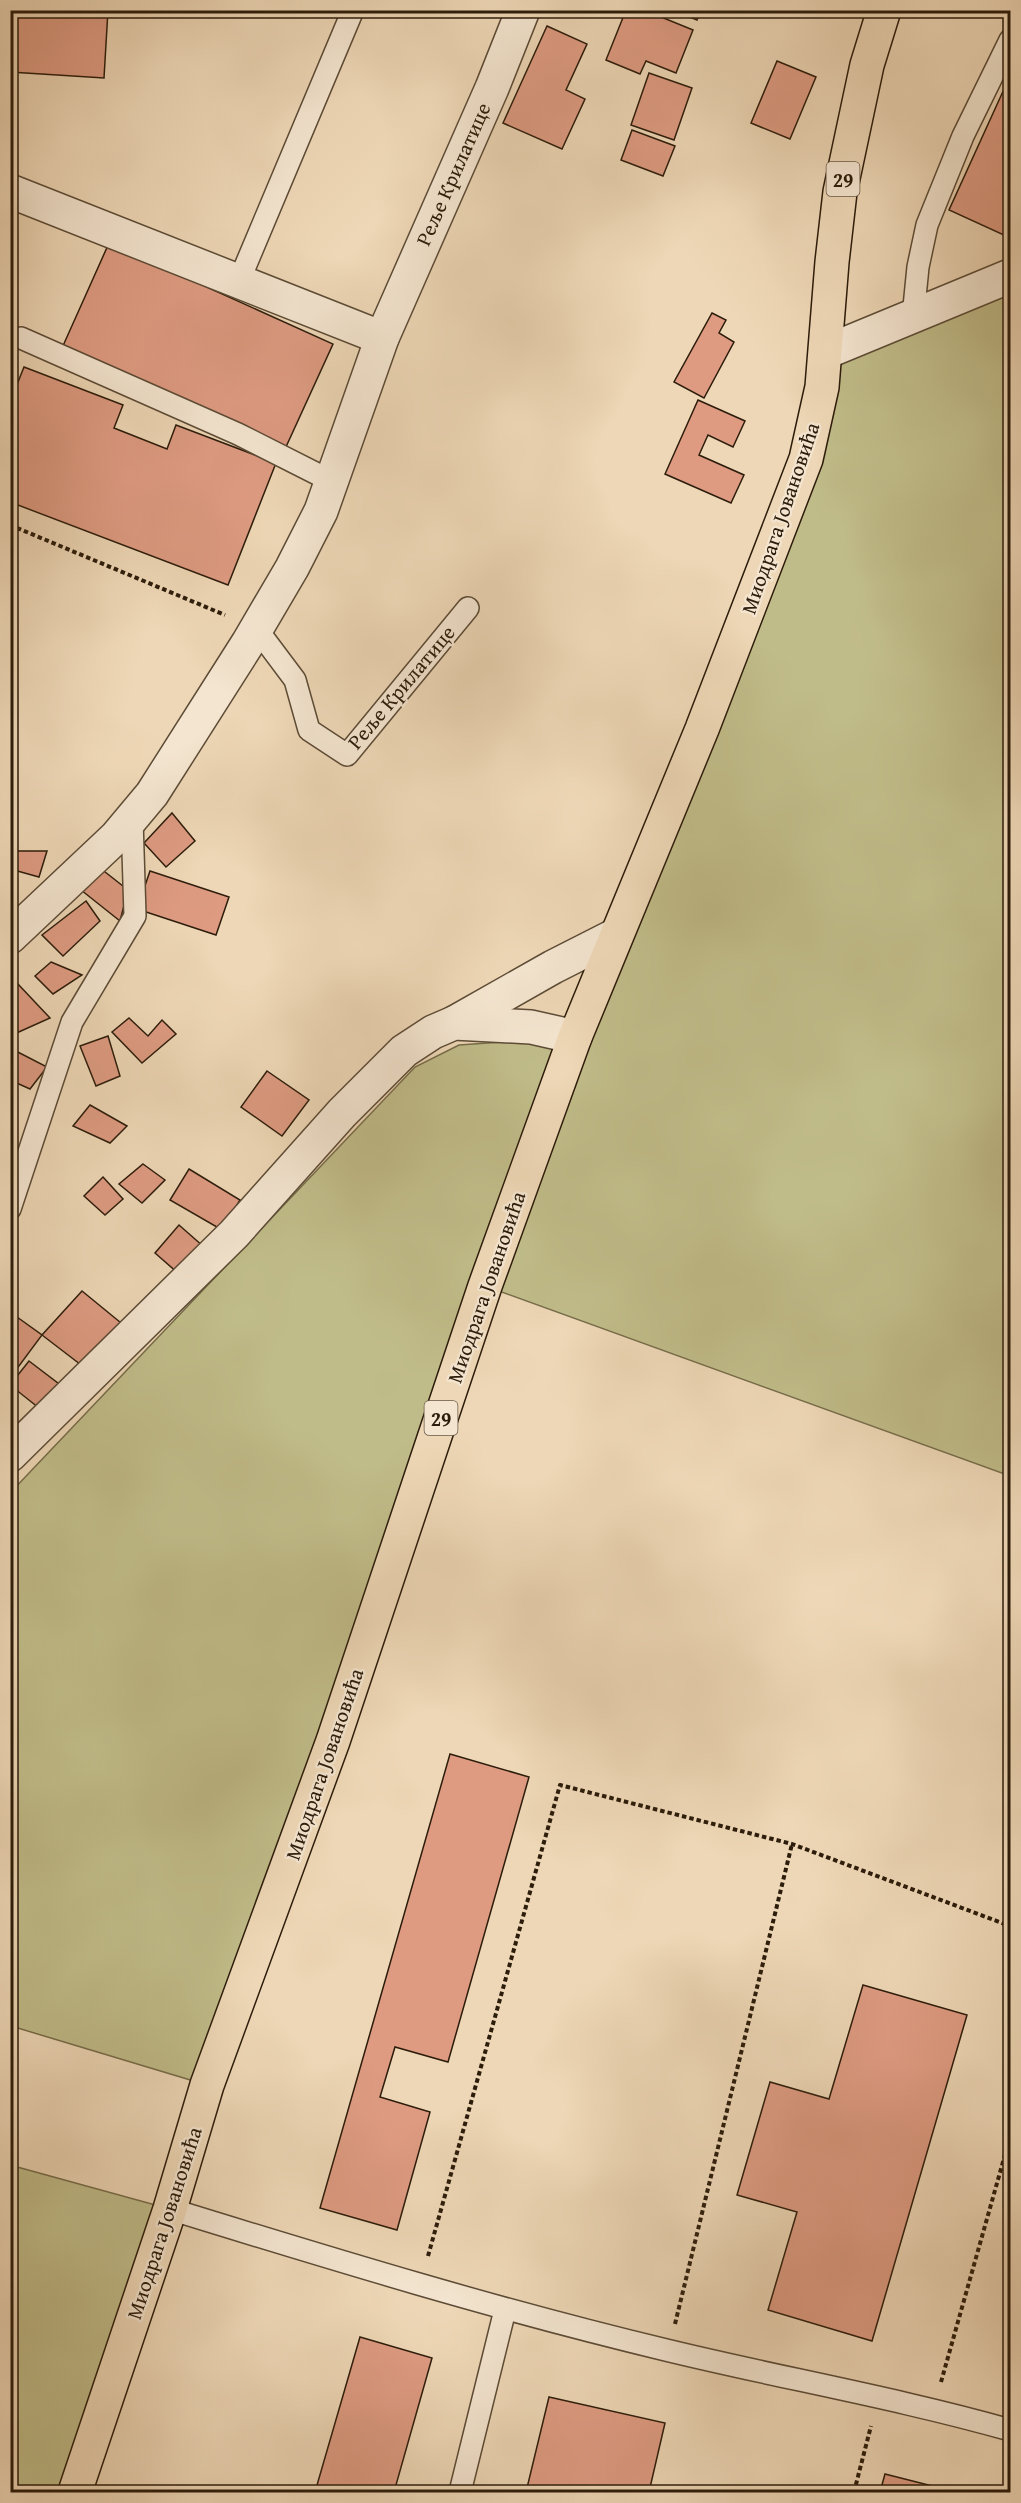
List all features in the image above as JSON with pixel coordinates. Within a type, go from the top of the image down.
[{"type":"main road","name":"Миодрага Јовановића","points":[[75,2493],[170,2209],[207,2085],[333,1741],[485,1286],[575,1037],[702,729],[790,504],[815,427],[826,352],[832,262],[840,192],[867,65],[884,10]]},
{"type":"street","name":"Реље Крилатице","points":[[10,937],[132,819],[168,771],[308,539],[382,338],[492,88],[523,10]]},
{"type":"street","points":[[10,191],[382,338]]},
{"type":"street","points":[[826,352],[1011,276]]},
{"type":"street","points":[[10,1455],[234,1234],[377,1075],[404,1051],[433,1032],[454,1023],[544,972],[616,935]]},
{"type":"street","points":[[454,1023],[497,1023],[531,1027],[575,1037]]},
{"type":"lane","points":[[239,281],[353,10]]},
{"type":"lane","points":[[913,317],[918,267],[927,225],[963,136],[1011,40]]},
{"type":"lane","points":[[21,338],[238,434],[331,481]]},
{"type":"lane","name":"Реље Крилатице","points":[[256,628],[295,680],[309,730],[347,754],[468,608]]},
{"type":"lane","points":[[10,1209],[72,1022],[135,916],[132,819]]},
{"type":"lane","points":[[170,2209],[505,2310],[668,2351],[934,2408],[1011,2430]]},
{"type":"lane","points":[[460,2493],[505,2310]]},
{"type":"path","points":[[10,525],[256,628]]},
{"type":"path","points":[[419,2285],[560,1785],[792,1844],[1011,1926]]},
{"type":"path","points":[[668,2351],[792,1844]]},
{"type":"path","points":[[934,2408],[1011,2137]]},
{"type":"path","points":[[854,2493],[879,2396]]},
{"type":"shaded area","points":[[1010,276],[1010,1476],[485,1286],[207,2085],[11,2026],[10,1493],[415,1067],[459,1045],[575,1037],[702,729],[826,352]]},
{"type":"shaded area","points":[[10,2165],[170,2209],[75,2492],[11,2492]]},
{"type":"building","points":[[10,10],[108,10],[104,78],[10,72]]},
{"type":"building","points":[[626,10],[644,10],[693,30],[676,73],[646,61],[640,74],[606,60]]},
{"type":"building","points":[[673,10],[701,10],[697,20]]},
{"type":"building","points":[[547,26],[587,44],[566,90],[585,99],[562,149],[503,123]]},
{"type":"building","points":[[777,61],[816,77],[790,139],[751,123]]},
{"type":"building","points":[[649,73],[692,88],[674,140],[631,125]]},
{"type":"building","points":[[1010,76],[1010,226],[1006,236],[949,210]]},
{"type":"building","points":[[632,130],[675,146],[663,176],[621,160]]},
{"type":"building","points":[[109,243],[333,344],[285,449],[62,348]]},
{"type":"building","points":[[712,313],[726,320],[719,333],[734,342],[704,398],[674,382]]},
{"type":"building","points":[[24,367],[123,405],[114,428],[167,449],[176,425],[276,463],[228,585],[10,502],[10,396],[12,397]]},
{"type":"building","points":[[698,400],[745,421],[733,447],[708,435],[699,455],[744,475],[731,503],[665,474]]},
{"type":"building","points":[[172,813],[195,841],[166,867],[144,843]]},
{"type":"building","points":[[10,851],[47,851],[39,877],[10,869]]},
{"type":"building","points":[[100,868],[128,890],[120,921],[81,890]]},
{"type":"building","points":[[150,871],[229,897],[216,935],[137,909]]},
{"type":"building","points":[[86,901],[100,921],[63,956],[42,935]]},
{"type":"building","points":[[51,962],[82,975],[53,994],[35,976]]},
{"type":"building","points":[[17,983],[50,1018],[12,1035],[10,990]]},
{"type":"building","points":[[129,1018],[148,1036],[162,1020],[176,1034],[142,1063],[112,1032]]},
{"type":"building","points":[[108,1036],[120,1076],[96,1086],[80,1046]]},
{"type":"building","points":[[10,1048],[47,1067],[30,1089],[10,1080]]},
{"type":"building","points":[[267,1071],[309,1100],[282,1136],[241,1107]]},
{"type":"building","points":[[90,1105],[127,1126],[110,1143],[73,1126]]},
{"type":"building","points":[[143,1164],[165,1180],[142,1203],[119,1184]]},
{"type":"building","points":[[189,1169],[240,1200],[222,1230],[170,1200]]},
{"type":"building","points":[[103,1177],[123,1199],[105,1215],[84,1196]]},
{"type":"building","points":[[179,1225],[204,1247],[179,1274],[155,1253]]},
{"type":"building","points":[[82,1291],[126,1327],[89,1371],[42,1335]]},
{"type":"building","points":[[10,1312],[42,1335],[10,1378]]},
{"type":"building","points":[[29,1361],[63,1387],[44,1412],[10,1385]]},
{"type":"building","points":[[450,1754],[529,1777],[448,2062],[395,2047],[380,2097],[430,2112],[397,2230],[320,2208]]},
{"type":"building","points":[[863,1985],[967,2015],[872,2341],[768,2310],[797,2212],[737,2195],[770,2082],[829,2099]]},
{"type":"building","points":[[360,2337],[432,2358],[394,2492],[315,2492]]},
{"type":"building","points":[[549,2397],[665,2423],[649,2492],[526,2492]]},
{"type":"building","points":[[885,2474],[956,2492],[880,2492]]}]
